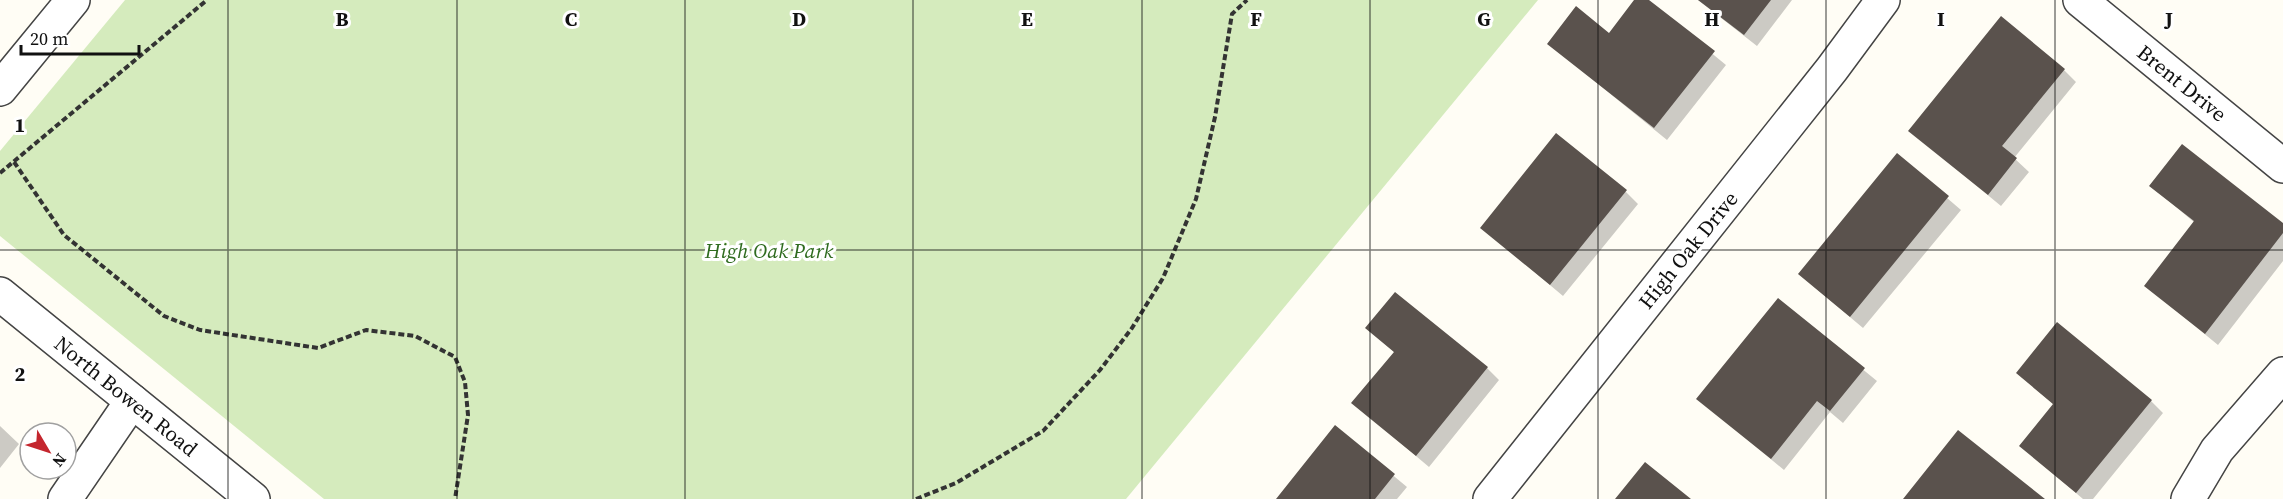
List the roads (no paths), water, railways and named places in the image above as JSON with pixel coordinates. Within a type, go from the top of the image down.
[{"type":"street","points":[[0,89],[73,0]]},
{"type":"street","name":"High Oak Drive","points":[[1490,499],[1832,69],[1883,0]]},
{"type":"street","name":"Brent Drive","points":[[2080,0],[2283,166]]},
{"type":"street","name":"North Bowen Road","points":[[0,294],[253,499]]},
{"type":"street","points":[[2188,499],[2217,450],[2283,374]]},
{"type":"street","points":[[65,499],[132,401]]},
{"type":"park label","name":"High Oak Park","points":[[769,250]]}]
